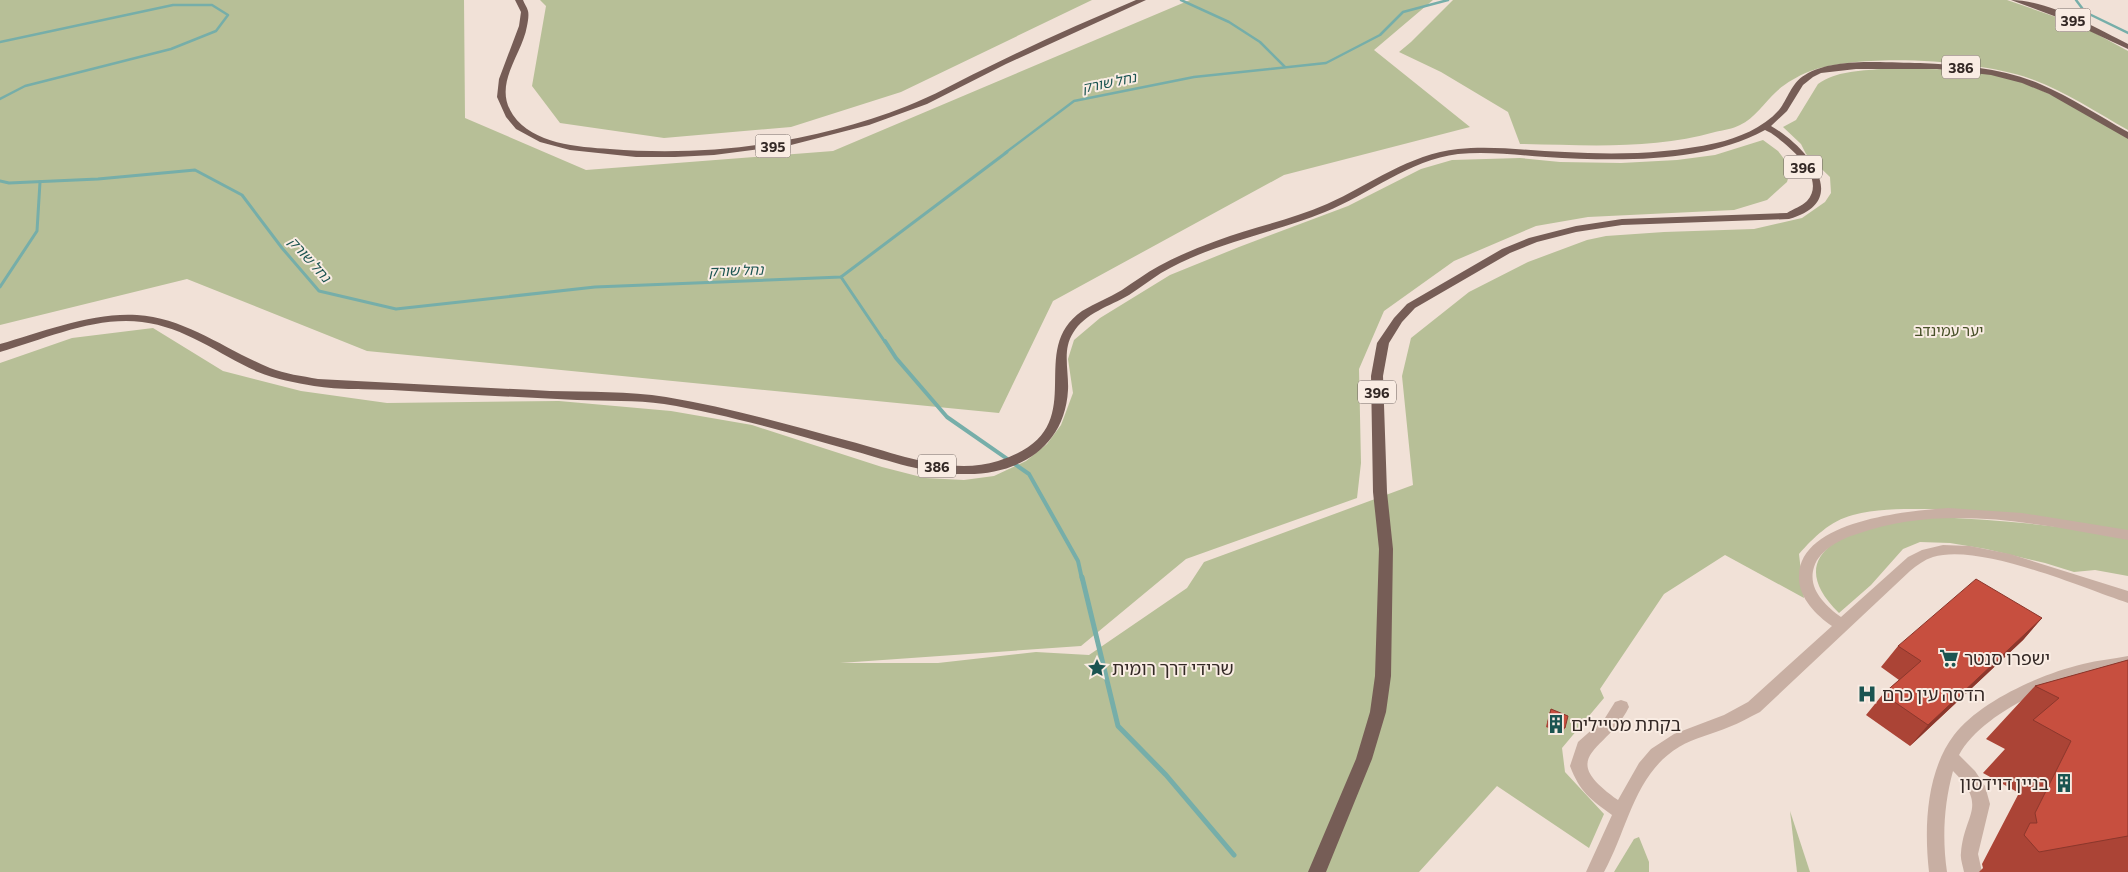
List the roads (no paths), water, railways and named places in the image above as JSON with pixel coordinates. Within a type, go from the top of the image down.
[{"type":"main road","name":"395","points":[[519,0],[525,12],[521,34],[500,92],[503,105],[511,120],[529,134],[549,143],[618,153],[667,154],[762,148],[803,141],[858,127],[905,110],[1142,0]]},
{"type":"main road","name":"395","points":[[2015,0],[2088,26],[2128,47]]},
{"type":"main road","name":"386","points":[[0,348],[101,321],[136,317],[161,322],[199,337],[268,371],[318,383],[662,400],[718,411],[908,461],[948,468],[983,469],[1012,461],[1038,448],[1057,422],[1062,391],[1060,354],[1068,329],[1085,314],[1122,295],[1161,269],[1207,248],[1327,207],[1421,160],[1447,152],[1472,150],[1611,156],[1667,154],[1715,146],[1753,134],[1765,126],[1780,113],[1806,77],[1820,72],[1876,66],[1961,67],[2027,82],[2055,95],[2128,136]]},
{"type":"main road","points":[[1780,113],[1780,121],[1793,145]]},
{"type":"main road","name":"396","points":[[1317,872],[1364,759],[1378,712],[1383,676],[1386,549],[1380,492],[1377,376],[1383,343],[1410,306],[1506,251],[1533,240],[1576,229],[1622,222],[1789,216],[1808,206],[1814,199],[1817,189],[1816,174],[1793,145],[1765,126]]},
{"type":"main road","name":"396","points":[[1765,126],[1774,138],[1805,169],[1809,178],[1809,188],[1802,201],[1789,216]]},
{"type":"street","points":[[1842,625],[1828,616],[1810,593],[1806,574],[1810,559],[1831,539],[1865,524],[1897,517],[1933,514],[1996,515],[2128,535]]},
{"type":"street","points":[[1595,872],[1626,800],[1644,767],[1657,753],[1672,742],[1731,719],[1754,707],[1911,561],[1942,550],[1972,552],[2000,557],[2082,580],[2128,597]]},
{"type":"street","points":[[1938,872],[1936,858],[1936,813],[1942,782],[1959,741],[1983,717],[2011,700],[2071,674],[2128,662]]},
{"type":"street","points":[[1621,706],[1611,723],[1584,747],[1578,766],[1584,780],[1598,795],[1622,812]]},
{"type":"street","points":[[1951,758],[1969,776],[1979,791],[1982,804],[1969,854],[1973,872]]},
{"type":"waterway","points":[[1181,0],[1229,22],[1260,42],[1285,67]]},
{"type":"waterway","name":"נחל שורק","points":[[1005,153],[1074,101],[1194,77],[1326,63],[1380,35],[1403,12],[1448,0]]},
{"type":"waterway","points":[[2076,0],[2085,12],[2128,33]]},
{"type":"waterway","name":"נחל שורק","points":[[0,42],[173,5],[212,5],[228,15],[216,31],[171,49],[25,86],[0,99]]},
{"type":"waterway","name":"נחל שורק","points":[[841,277],[1007,152]]},
{"type":"waterway","name":"נחל שורק","points":[[0,181],[9,183],[98,179],[195,170],[242,195],[282,248],[319,291],[396,309],[595,287],[841,277]]},
{"type":"waterway","points":[[0,287],[37,231],[40,182]]},
{"type":"waterway","points":[[841,277],[885,342]]},
{"type":"waterway","points":[[885,341],[896,358],[947,417],[1029,474],[1078,561],[1082,579]]},
{"type":"waterway","points":[[1082,577],[1118,726],[1166,775],[1234,855]]},
{"type":"place","name":"ישפרו סנטר","points":[[1949,658]]},
{"type":"place","name":"שרידי דרך רומית","points":[[1097,668]]},
{"type":"place","name":"הדסה עין כרם","points":[[1867,694]]},
{"type":"place","name":"בקתת מטיילים","points":[[1556,724]]},
{"type":"place","name":"בניין דוידסון","points":[[2064,783]]},
{"type":"park label","name":"יער עמינדב","points":[[1949,330]]}]
